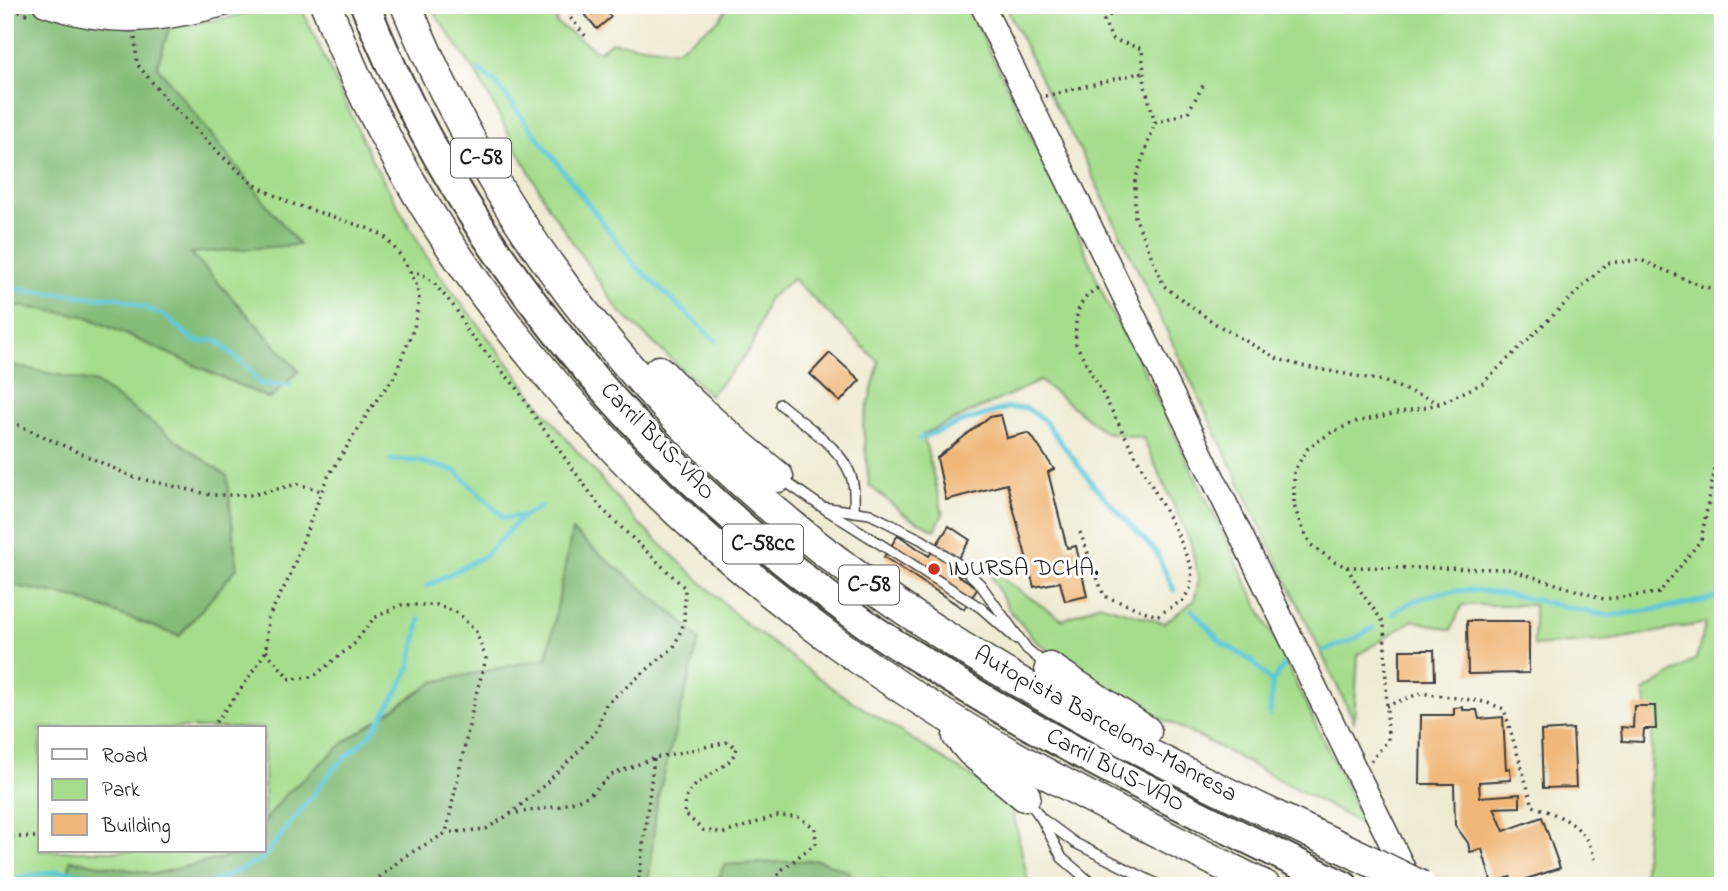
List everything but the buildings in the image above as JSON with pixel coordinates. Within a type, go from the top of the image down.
[{"type":"highway","name":"C-58","points":[[326,5],[383,131],[474,280],[519,340],[583,416],[643,480],[736,564],[838,645],[932,707],[1076,790],[1265,886]]},
{"type":"highway","name":"Carril BUS-VAO","points":[[366,5],[401,90],[492,244],[547,323],[647,437],[736,523],[875,630],[1014,717],[1070,750],[1168,801],[1344,886]]},
{"type":"highway","name":"Autopista Barcelona-Manresa","points":[[406,5],[458,118],[523,229],[629,367],[688,431],[751,490],[830,556],[924,623],[1030,688],[1150,754],[1421,886]]},
{"type":"highway","points":[[548,264],[645,355],[682,395],[778,477]]},
{"type":"highway","points":[[1051,668],[1265,811]]},
{"type":"highway","points":[[932,707],[971,751],[1033,807]]},
{"type":"main road","points":[[982,5],[1412,886]]},
{"type":"street","points":[[44,5],[71,15],[101,21],[139,22],[193,14],[225,5]]},
{"type":"lane","points":[[780,404],[837,452],[846,463],[854,486],[853,512]]},
{"type":"lane","points":[[778,477],[981,608],[1051,668]]},
{"type":"lane","points":[[822,507],[870,514],[922,540],[960,565],[981,584],[1027,649]]},
{"type":"lane","points":[[1033,807],[1062,858],[1095,886]]},
{"type":"lane","points":[[1033,807],[1075,843],[1161,886]]},
{"type":"path","points":[[569,5],[568,15],[588,39]]},
{"type":"path","points":[[1120,5],[1104,21],[1112,39],[1142,49],[1145,86],[1155,122],[1135,180],[1135,217],[1164,286],[1214,323],[1278,359],[1383,382],[1439,404]]},
{"type":"path","points":[[139,22],[135,35],[137,64],[220,154],[253,184],[264,190],[290,203],[368,228],[384,236],[398,252],[417,286],[418,310],[394,377],[326,480],[289,578],[268,618],[265,651],[241,689],[213,726]]},
{"type":"path","points":[[1040,98],[1144,71]]},
{"type":"path","points":[[1155,122],[1188,112],[1205,82]]},
{"type":"path","points":[[1723,291],[1701,286],[1641,260],[1607,263],[1483,383],[1439,404],[1356,422],[1332,432],[1308,448],[1294,471],[1294,505],[1311,545],[1347,567],[1508,569],[1604,598],[1659,593],[1702,540],[1718,452],[1723,447]]},
{"type":"path","points":[[369,886],[405,856],[446,833],[486,829],[537,792],[597,730],[606,704],[674,647],[684,623],[685,589],[602,509],[517,388],[467,331],[456,309],[433,282],[422,274],[410,272]]},
{"type":"path","points":[[1080,533],[1104,596],[1157,616],[1183,600],[1189,589],[1192,570],[1177,533],[1076,344],[1075,319],[1082,299],[1096,288],[1117,284]]},
{"type":"path","points":[[5,419],[133,477],[212,495],[252,495],[298,484],[321,491]]},
{"type":"path","points":[[1347,567],[1384,623],[1388,740],[1369,764],[1355,772]]},
{"type":"path","points":[[265,651],[290,679],[313,677],[354,644],[374,618],[401,605],[437,605],[458,613],[476,632],[486,659],[446,833]]},
{"type":"path","points":[[1387,706],[1421,693],[1485,702],[1504,709],[1533,806],[1557,815],[1580,830],[1590,841],[1595,859]]},
{"type":"path","points":[[510,814],[560,806],[588,796],[611,775],[654,758],[728,742],[737,748],[735,755],[687,796],[684,813],[703,830],[725,833],[776,816],[798,817],[815,828],[816,843],[783,869],[769,886]]},
{"type":"path","points":[[638,886],[654,758]]},
{"type":"path","points":[[5,837],[38,837]]},
{"type":"path","points":[[880,886],[884,876]]},
{"type":"green space","points":[[5,5],[177,5],[157,66],[299,245],[191,253],[299,371],[270,399],[85,316],[5,304]]},
{"type":"green space","points":[[270,5],[300,5],[372,160],[429,261],[565,437],[638,523],[745,623],[838,692],[1011,802],[1029,886],[839,886],[849,872],[724,865],[716,886],[648,886],[657,801],[572,531],[548,658],[434,682],[284,796],[266,820],[266,726],[38,726],[38,852],[242,852],[155,874],[70,860],[69,886],[5,886],[5,584],[73,597],[179,636],[97,384],[5,364],[5,304],[85,316],[270,399],[298,372],[190,252],[298,245],[157,66],[156,30],[232,17]]},
{"type":"green space","points":[[429,5],[562,5],[556,23],[599,52],[611,42],[676,50],[720,19],[728,5],[970,5],[978,27],[1078,233],[1109,309],[1133,349],[1365,826],[1207,741],[1092,684],[1036,641],[1010,611],[986,568],[1063,620],[1099,604],[1164,623],[1194,601],[1199,580],[1190,541],[1143,438],[1105,432],[1040,381],[923,434],[943,514],[935,530],[906,516],[869,485],[863,425],[879,362],[793,279],[768,299],[752,346],[710,395],[619,311],[548,206],[476,73]]},
{"type":"green space","points":[[1005,5],[1723,5],[1723,886],[1643,886],[1653,726],[1643,692],[1696,659],[1706,623],[1612,640],[1534,646],[1534,605],[1462,605],[1451,630],[1413,620],[1358,655],[1354,721],[1081,152],[1045,87]]},
{"type":"green space","points":[[5,364],[96,383],[227,476],[237,568],[179,636],[73,597],[5,584]]},
{"type":"green space","points":[[572,531],[684,623],[699,640],[657,801],[648,886],[69,886],[70,860],[155,874],[242,852],[266,852],[266,820],[284,796],[346,741],[434,682],[547,658]]},
{"type":"green space","points":[[818,860],[850,872],[839,886],[716,886],[724,865]]},
{"type":"waterway","points":[[479,70],[496,83],[636,266],[716,341]]},
{"type":"waterway","points":[[5,288],[116,297],[164,315],[196,342],[216,340],[249,369],[260,384],[289,385]]},
{"type":"waterway","points":[[919,439],[1007,408],[1026,408],[1043,419],[1096,488],[1156,552],[1174,590]]},
{"type":"waterway","points":[[390,460],[418,461],[456,471],[504,518],[523,516]]},
{"type":"waterway","points":[[427,586],[484,556],[523,516],[540,507]]},
{"type":"waterway","points":[[1393,613],[1419,599],[1445,592],[1471,590],[1610,615],[1723,596]]},
{"type":"waterway","points":[[1192,610],[1222,643],[1252,661],[1272,683]]},
{"type":"waterway","points":[[197,886],[208,884],[262,859],[334,768],[372,733],[410,667],[420,619]]},
{"type":"waterway","points":[[1325,650],[1353,640],[1372,628]]},
{"type":"waterway","points":[[1270,714],[1272,683],[1285,663]]},
{"type":"waterway","points":[[5,882],[39,874],[66,872],[93,876],[126,886]]},
{"type":"place","name":"INURSA DCHA.","points":[[934,569]]}]
